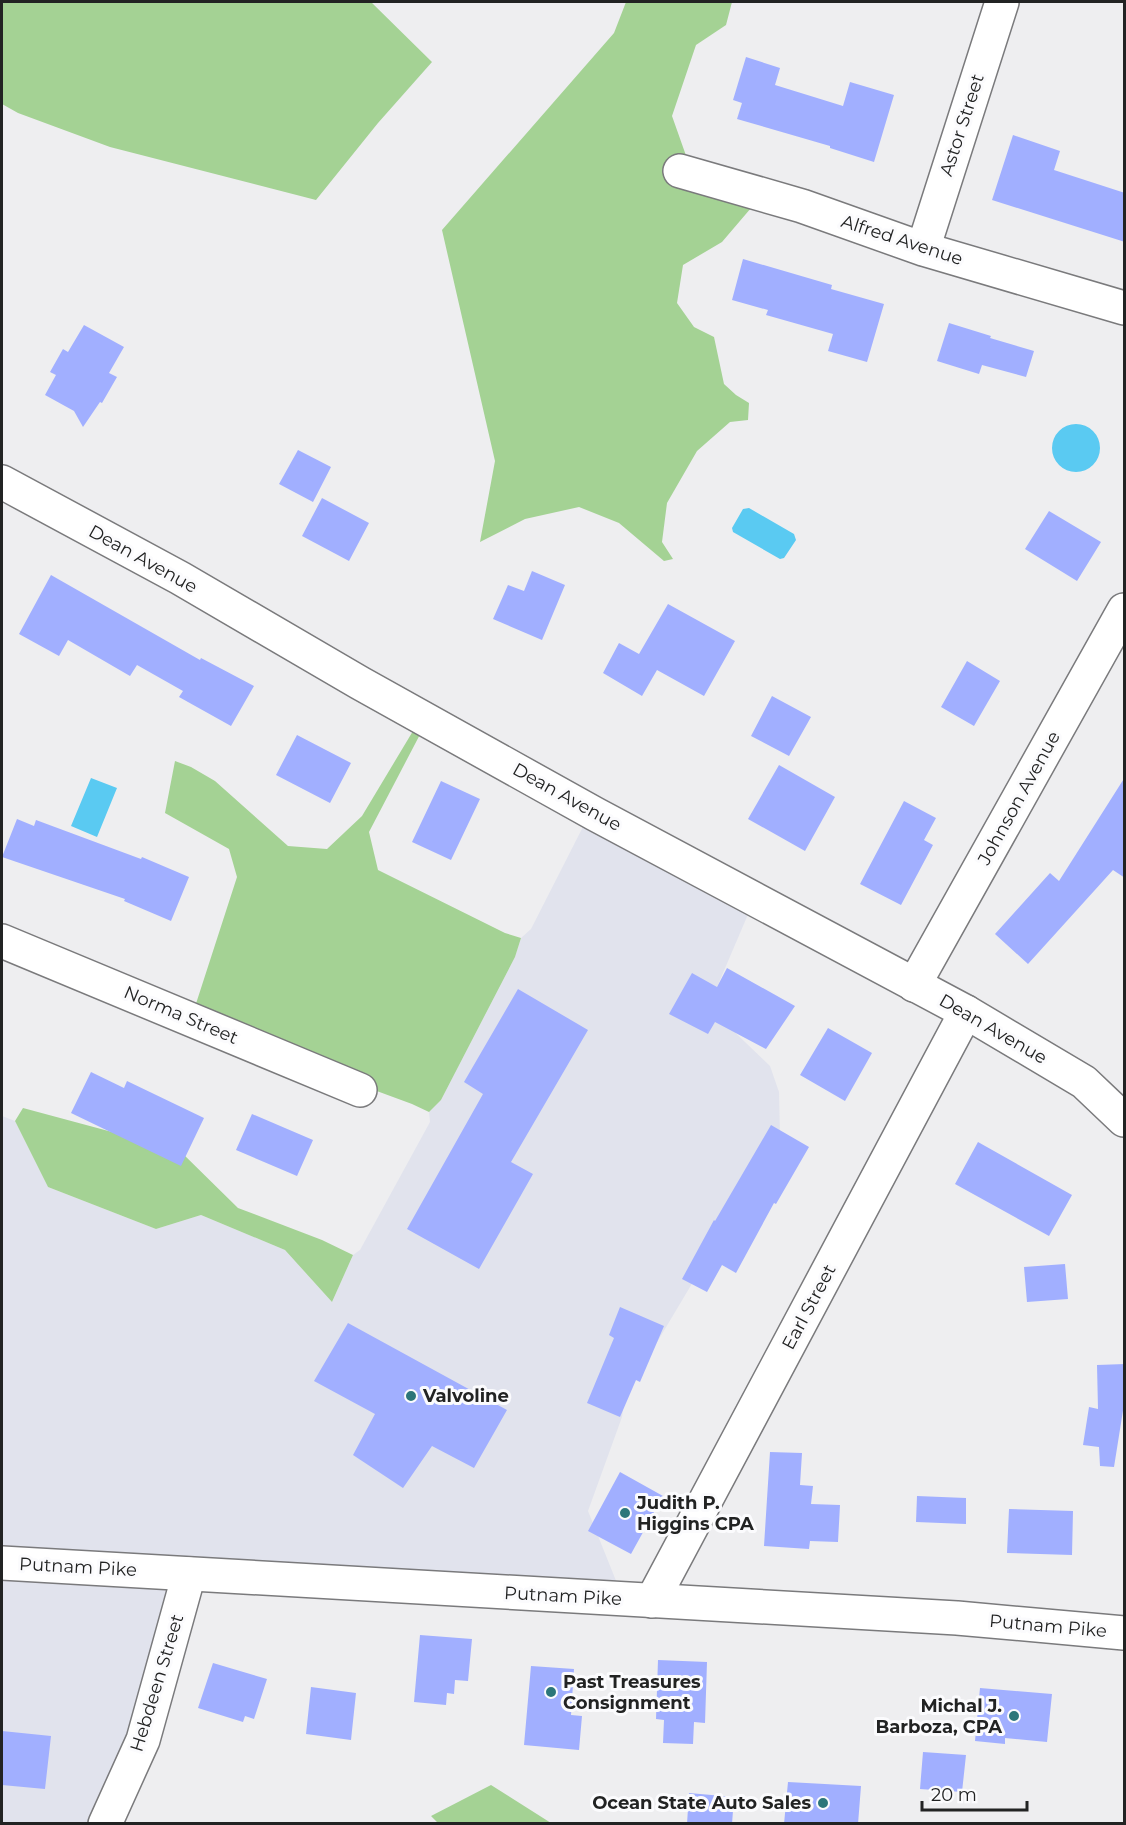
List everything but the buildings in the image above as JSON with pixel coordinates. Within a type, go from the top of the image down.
[{"type":"street","name":"Astor Street","points":[[923,249],[1002,2]]},
{"type":"street","name":"Alfred Avenue","points":[[680,171],[802,206],[923,249],[1125,308]]},
{"type":"street","name":"Dean Avenue","points":[[2,482],[180,578],[360,683],[595,814],[966,1012],[1084,1082],[1125,1120]]},
{"type":"street","name":"Johnson Avenue","points":[[914,986],[1125,610]]},
{"type":"street","name":"Norma Street","points":[[2,941],[360,1090]]},
{"type":"street","name":"Earl Street","points":[[652,1600],[966,1012]]},
{"type":"street","name":"Putnam Pike","points":[[2,1563],[957,1617],[1125,1633]]},
{"type":"street","name":"Hebdeen Street","points":[[105,1824],[143,1740],[189,1574]]},
{"type":"shaded area","points":[[589,815],[752,905],[717,987],[721,1019],[770,1066],[779,1092],[780,1136],[625,1396],[622,1417],[588,1511],[625,1603],[186,1583],[100,1823],[2,1823],[2,1116],[15,1121],[48,1187],[156,1229],[201,1215],[285,1250],[332,1302],[353,1255],[360,1250],[430,1122],[429,1112],[441,1100],[515,957],[521,938],[531,929]]},
{"type":"green space","points":[[2,2],[371,2],[432,62],[378,123],[316,200],[110,147],[18,113],[2,104]]},
{"type":"green space","points":[[626,2],[732,2],[726,25],[696,45],[672,116],[695,181],[757,201],[722,242],[683,265],[677,303],[694,327],[714,337],[724,384],[749,403],[748,420],[730,422],[697,451],[667,503],[662,542],[673,559],[664,561],[619,523],[579,507],[525,519],[480,542],[495,461],[442,230],[614,33]]},
{"type":"green space","points":[[422,716],[426,723],[369,832],[378,870],[505,933],[521,938],[515,957],[441,1100],[429,1112],[192,1023],[192,1016],[237,877],[229,849],[165,813],[175,761],[215,781],[288,846],[327,849],[362,816]]},
{"type":"green space","points":[[23,1108],[179,1150],[238,1208],[322,1240],[353,1255],[332,1302],[285,1250],[201,1215],[156,1229],[48,1187],[15,1121]]},
{"type":"green space","points":[[491,1785],[551,1823],[438,1823],[431,1816]]},
{"type":"water","points":[[1076,424],[1093,431],[1100,448],[1093,465],[1076,472],[1059,465],[1052,448],[1059,431]]},
{"type":"water","points":[[749,508],[794,534],[796,540],[784,558],[780,559],[733,532],[732,528],[743,509]]},
{"type":"water","points":[[91,778],[117,788],[97,837],[71,826]]},
{"type":"place","name":"Valvoline","points":[[411,1396]]},
{"type":"place","name":"Judith P. Higgins CPA","points":[[625,1513]]},
{"type":"place","name":"Past Treasures Consignment","points":[[551,1692]]},
{"type":"place","name":"Michal J. Barboza, CPA","points":[[1014,1716]]},
{"type":"place","name":"Ocean State Auto Sales","points":[[823,1803]]}]
